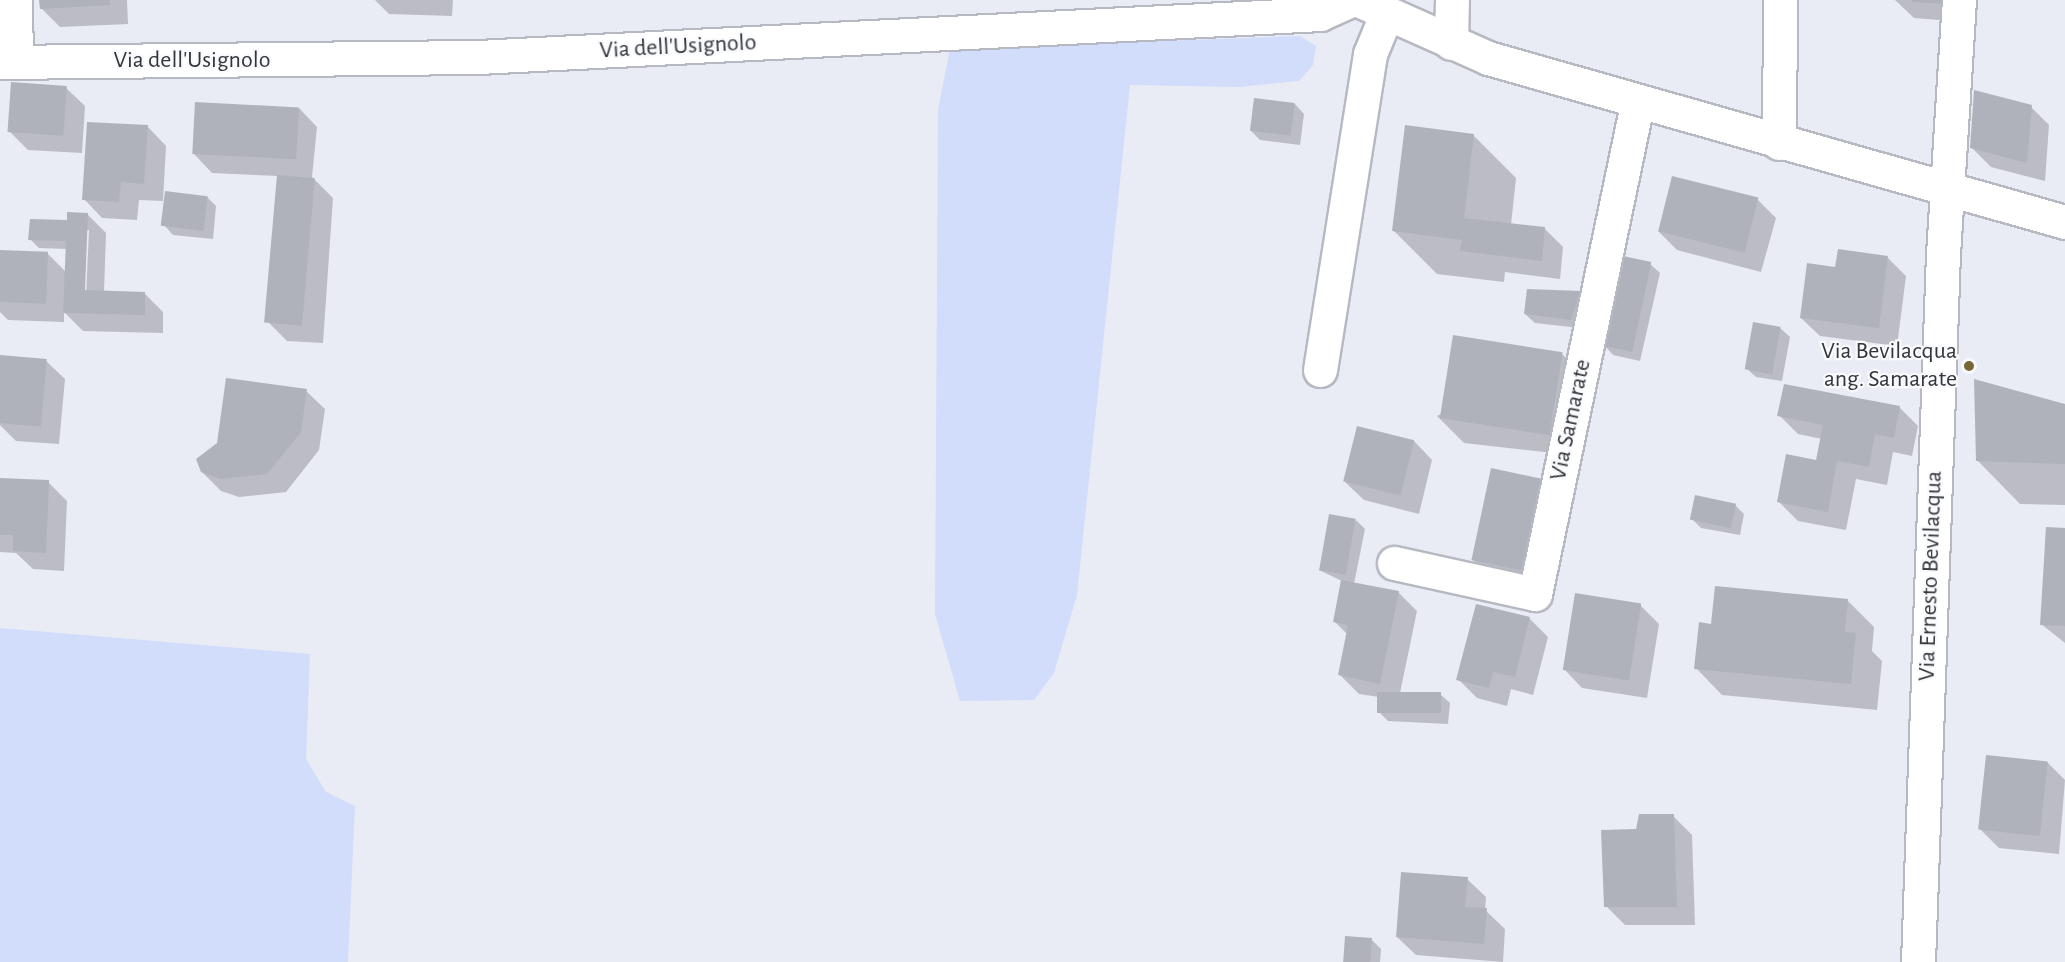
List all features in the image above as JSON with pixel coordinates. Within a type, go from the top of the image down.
[{"type":"street","points":[[8,61],[15,0]]},
{"type":"street","name":"Via dell'Usignolo","points":[[8,61],[478,57],[1320,14],[1352,0]]},
{"type":"street","points":[[1451,44],[1452,0]]},
{"type":"street","points":[[1779,143],[1780,0]]},
{"type":"street","name":"Via Ernesto Bevilacqua","points":[[1918,962],[1948,190],[1959,0]]},
{"type":"street","points":[[1320,370],[1370,54],[1372,7],[1451,44],[1637,104],[2065,222]]},
{"type":"street","name":"Via Samarate","points":[[1394,563],[1535,594],[1637,104]]},
{"type":"shaded area","points":[[1300,36],[1316,46],[1313,65],[1299,81],[1238,87],[1130,85],[1077,595],[1054,673],[1034,700],[960,701],[935,614],[938,110],[950,49]]},
{"type":"shaded area","points":[[0,628],[310,654],[306,759],[326,792],[355,806],[348,962],[0,962]]},
{"type":"building","points":[[39,0],[110,0],[110,5],[40,9]]},
{"type":"building","points":[[1912,0],[1945,0],[1945,4],[1912,2]]},
{"type":"building","points":[[11,82],[67,86],[63,136],[8,132]]},
{"type":"building","points":[[1974,90],[2032,105],[2027,163],[1970,148]]},
{"type":"building","points":[[1254,98],[1295,103],[1291,136],[1250,131]]},
{"type":"building","points":[[195,102],[299,107],[296,159],[192,154]]},
{"type":"building","points":[[87,122],[148,125],[144,184],[121,182],[119,202],[82,200]]},
{"type":"building","points":[[1405,125],[1474,134],[1464,218],[1545,227],[1542,261],[1460,251],[1462,240],[1392,231]]},
{"type":"building","points":[[277,175],[315,178],[302,326],[264,322]]},
{"type":"building","points":[[1672,176],[1758,198],[1745,253],[1658,231]]},
{"type":"building","points":[[165,191],[208,196],[203,231],[161,226]]},
{"type":"building","points":[[67,212],[88,213],[85,290],[145,292],[145,315],[63,313],[66,241],[28,240],[30,219],[67,220]]},
{"type":"building","points":[[1838,249],[1888,256],[1879,328],[1800,318],[1807,263],[1835,267]]},
{"type":"building","points":[[0,250],[48,252],[46,304],[0,302]]},
{"type":"building","points":[[1623,256],[1651,262],[1632,352],[1604,346]]},
{"type":"building","points":[[1527,289],[1581,291],[1571,320],[1524,314]]},
{"type":"building","points":[[1753,322],[1781,327],[1772,374],[1745,369]]},
{"type":"building","points":[[1453,335],[1563,352],[1549,435],[1440,418]]},
{"type":"building","points":[[0,355],[47,359],[41,427],[0,423]]},
{"type":"building","points":[[226,378],[307,389],[301,432],[267,474],[220,479],[201,472],[196,459],[217,443]]},
{"type":"building","points":[[1974,379],[2065,404],[2065,464],[1976,461]]},
{"type":"building","points":[[1784,384],[1900,406],[1894,438],[1875,434],[1869,467],[1837,461],[1828,512],[1777,502],[1786,454],[1816,460],[1823,425],[1777,416]]},
{"type":"building","points":[[1357,426],[1414,440],[1400,496],[1343,481]]},
{"type":"building","points":[[1491,468],[1543,479],[1523,571],[1471,560]]},
{"type":"building","points":[[0,478],[49,480],[46,553],[13,551],[13,535],[0,535]]},
{"type":"building","points":[[1695,495],[1736,504],[1731,528],[1690,519]]},
{"type":"building","points":[[1329,514],[1356,519],[1346,575],[1319,570]]},
{"type":"building","points":[[2046,527],[2065,528],[2065,626],[2040,625]]},
{"type":"building","points":[[1341,580],[1399,591],[1380,684],[1338,675],[1348,625],[1333,622]]},
{"type":"building","points":[[1715,586],[1848,599],[1845,632],[1856,633],[1851,684],[1694,669],[1699,622],[1711,624]]},
{"type":"building","points":[[1575,593],[1641,603],[1629,681],[1563,670]]},
{"type":"building","points":[[1476,604],[1530,617],[1515,677],[1493,672],[1489,688],[1456,680]]},
{"type":"building","points":[[1377,692],[1441,692],[1441,713],[1377,713]]},
{"type":"building","points":[[1986,755],[2048,761],[2040,836],[1978,830]]},
{"type":"building","points":[[1639,814],[1674,814],[1677,907],[1604,907],[1601,830],[1636,829]]},
{"type":"building","points":[[1401,872],[1468,877],[1465,907],[1487,908],[1484,944],[1396,937]]},
{"type":"building","points":[[1345,936],[1372,938],[1370,962],[1343,962]]},
{"type":"place","name":"Via Bevilacqua ang. Samarate","points":[[1969,366]]}]
